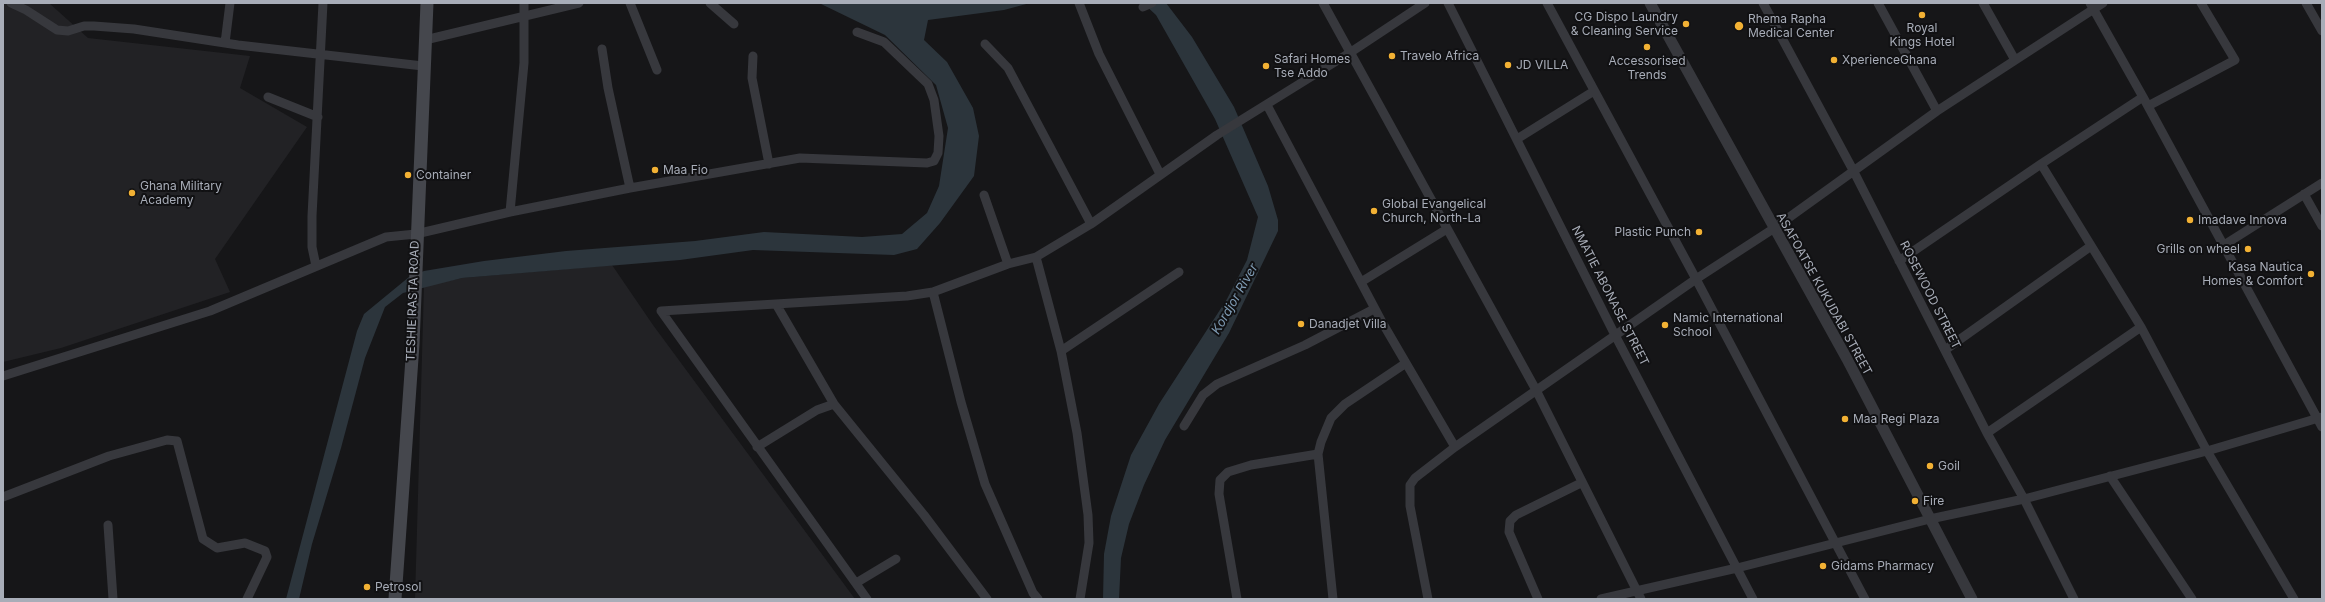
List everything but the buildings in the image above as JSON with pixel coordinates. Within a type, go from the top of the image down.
[{"type":"main road","name":"TESHIE RASTA ROAD","points":[[395,599],[413,344],[414,273],[427,3]]},
{"type":"street","points":[[11,3],[26,10],[57,30],[68,31],[84,26],[134,29],[225,43],[423,66]]},
{"type":"street","points":[[225,43],[230,3]]},
{"type":"street","points":[[316,266],[312,247],[312,216],[323,3]]},
{"type":"street","points":[[510,212],[524,63],[524,3]]},
{"type":"street","points":[[425,40],[579,3]]},
{"type":"street","points":[[630,3],[657,70]]},
{"type":"street","points":[[710,3],[734,24]]},
{"type":"street","points":[[1079,3],[1099,54],[1160,174]]},
{"type":"street","points":[[1143,8],[1152,3]]},
{"type":"street","points":[[1323,3],[1352,52],[1536,390],[1581,483],[1639,595]]},
{"type":"street","points":[[867,599],[757,447],[662,311],[907,296],[933,292],[1008,264],[1036,257],[1091,224],[1217,135],[1352,52],[1426,3]]},
{"type":"street","name":"NMATIE ABONASE STREET","points":[[1448,3],[1615,335],[1752,599]]},
{"type":"street","points":[[1547,3],[1837,543],[1865,599]]},
{"type":"street","name":"ASAFOATSE KUKUDABI STREET","points":[[1650,3],[1773,229],[1847,359],[1972,599]]},
{"type":"street","name":"ROSEWOOD STREET","points":[[1763,3],[1853,170],[1987,433],[2024,499],[2074,599]]},
{"type":"street","points":[[1878,3],[1937,111]]},
{"type":"street","points":[[1983,3],[2015,60]]},
{"type":"street","points":[[1428,599],[1410,506],[1410,485],[1415,478],[1455,447],[1536,390],[1696,279],[1773,229],[1937,111],[2015,60],[2092,6],[2103,3]]},
{"type":"street","points":[[2148,106],[2236,60],[2201,3]]},
{"type":"street","points":[[2306,3],[2322,31]]},
{"type":"street","points":[[1601,599],[1639,595],[1737,568],[1930,519],[2024,499],[2320,421],[2092,6]]},
{"type":"street","points":[[3,376],[210,311],[386,237],[416,234],[510,212],[630,188],[800,158],[927,163],[934,161],[938,153],[939,136],[934,100],[928,84],[884,42],[857,32]]},
{"type":"street","points":[[985,44],[1008,68],[1091,224]]},
{"type":"street","points":[[602,49],[608,88],[630,188]]},
{"type":"street","points":[[753,56],[752,78],[769,164]]},
{"type":"street","points":[[1517,139],[1594,91]]},
{"type":"street","points":[[268,97],[318,117]]},
{"type":"street","points":[[1899,261],[2041,164],[2143,97]]},
{"type":"street","points":[[1267,105],[1374,309],[1455,447]]},
{"type":"street","points":[[2041,164],[2141,327],[2207,451],[2294,599]]},
{"type":"street","points":[[2224,245],[2322,183]]},
{"type":"street","points":[[2304,194],[2322,226]]},
{"type":"street","points":[[984,195],[1008,264]]},
{"type":"street","points":[[1361,282],[1447,229]]},
{"type":"street","points":[[1945,350],[2091,246]]},
{"type":"street","points":[[1036,257],[1061,351],[1077,433],[1088,515],[1089,543],[1080,599]]},
{"type":"street","points":[[1061,351],[1179,272]]},
{"type":"street","points":[[933,292],[961,402],[985,484],[1033,593],[1038,599]]},
{"type":"street","points":[[776,304],[834,404],[938,533],[987,599]]},
{"type":"street","points":[[1184,426],[1204,395],[1218,384],[1305,345],[1374,309]]},
{"type":"street","points":[[1987,433],[2141,327]]},
{"type":"street","points":[[1333,599],[1318,454],[1331,418],[1346,404],[1406,364]]},
{"type":"street","points":[[757,447],[818,410],[834,404]]},
{"type":"street","points":[[3,497],[109,456],[167,440],[177,441],[203,539],[217,548],[244,543],[265,551],[267,557],[247,599]]},
{"type":"street","points":[[1237,599],[1219,494],[1220,480],[1228,472],[1251,465],[1318,454]]},
{"type":"street","points":[[2110,476],[2192,599]]},
{"type":"street","points":[[1538,599],[1509,532],[1510,521],[1516,515],[1581,483]]},
{"type":"street","points":[[108,525],[113,599]]},
{"type":"street","points":[[856,584],[896,559]]},
{"type":"shaded area","name":"Ghana Military Academy","points":[[3,3],[49,3],[88,38],[250,56],[240,88],[307,127],[215,259],[230,292],[61,348],[3,362]]},
{"type":"shaded area","points":[[612,265],[653,325],[855,599],[415,599],[424,286],[462,278]]},
{"type":"water","points":[[819,3],[1030,3],[1004,10],[928,20],[924,40],[947,62],[973,108],[979,136],[974,176],[940,223],[917,249],[894,255],[753,250],[680,260],[462,278],[403,293],[385,307],[365,358],[341,448],[312,544],[299,599],[286,599],[357,331],[364,314],[409,277],[424,271],[484,261],[566,251],[695,241],[764,232],[862,237],[902,234],[927,213],[939,186],[948,128],[936,85],[885,35]]},
{"type":"water","name":"Kordjor River","points":[[1143,3],[1166,3],[1192,37],[1234,107],[1268,186],[1278,220],[1278,231],[1229,333],[1165,440],[1144,485],[1129,524],[1121,558],[1119,599],[1103,599],[1104,554],[1111,516],[1131,455],[1159,404],[1227,299],[1247,260],[1258,217],[1215,119],[1156,15]]},
{"type":"place","name":"Royal Kings Hotel","points":[[1922,15]]},
{"type":"place","name":"CG Dispo Laundry & Cleaning Service","points":[[1686,24]]},
{"type":"place","name":"Rhema Rapha Medical Center","points":[[1739,26]]},
{"type":"place","name":"Accessorised Trends","points":[[1647,47]]},
{"type":"place","name":"Travelo Africa","points":[[1392,56]]},
{"type":"place","name":"XperienceGhana","points":[[1834,60]]},
{"type":"place","name":"JD VILLA","points":[[1508,65]]},
{"type":"place","name":"Safari Homes Tse Addo","points":[[1266,66]]},
{"type":"place","name":"Maa Fio","points":[[655,170]]},
{"type":"place","name":"Container","points":[[408,175]]},
{"type":"place","name":"Ghana Military Academy","points":[[132,193]]},
{"type":"place","name":"Global Evangelical Church, North-La","points":[[1374,211]]},
{"type":"place","name":"Imadave Innova","points":[[2190,220]]},
{"type":"place","name":"Plastic Punch","points":[[1699,232]]},
{"type":"place","name":"Grills on wheel","points":[[2248,249]]},
{"type":"place","name":"Kasa Nautica Homes & Comfort","points":[[2311,274]]},
{"type":"place","name":"Danadjet Villa","points":[[1301,324]]},
{"type":"place","name":"Namic International School","points":[[1665,325]]},
{"type":"place","name":"Maa Regi Plaza","points":[[1845,419]]},
{"type":"place","name":"Goil","points":[[1930,466]]},
{"type":"place","name":"Fire","points":[[1915,501]]},
{"type":"place","name":"Gidams Pharmacy","points":[[1823,566]]},
{"type":"place","name":"Petrosol","points":[[367,587]]}]
